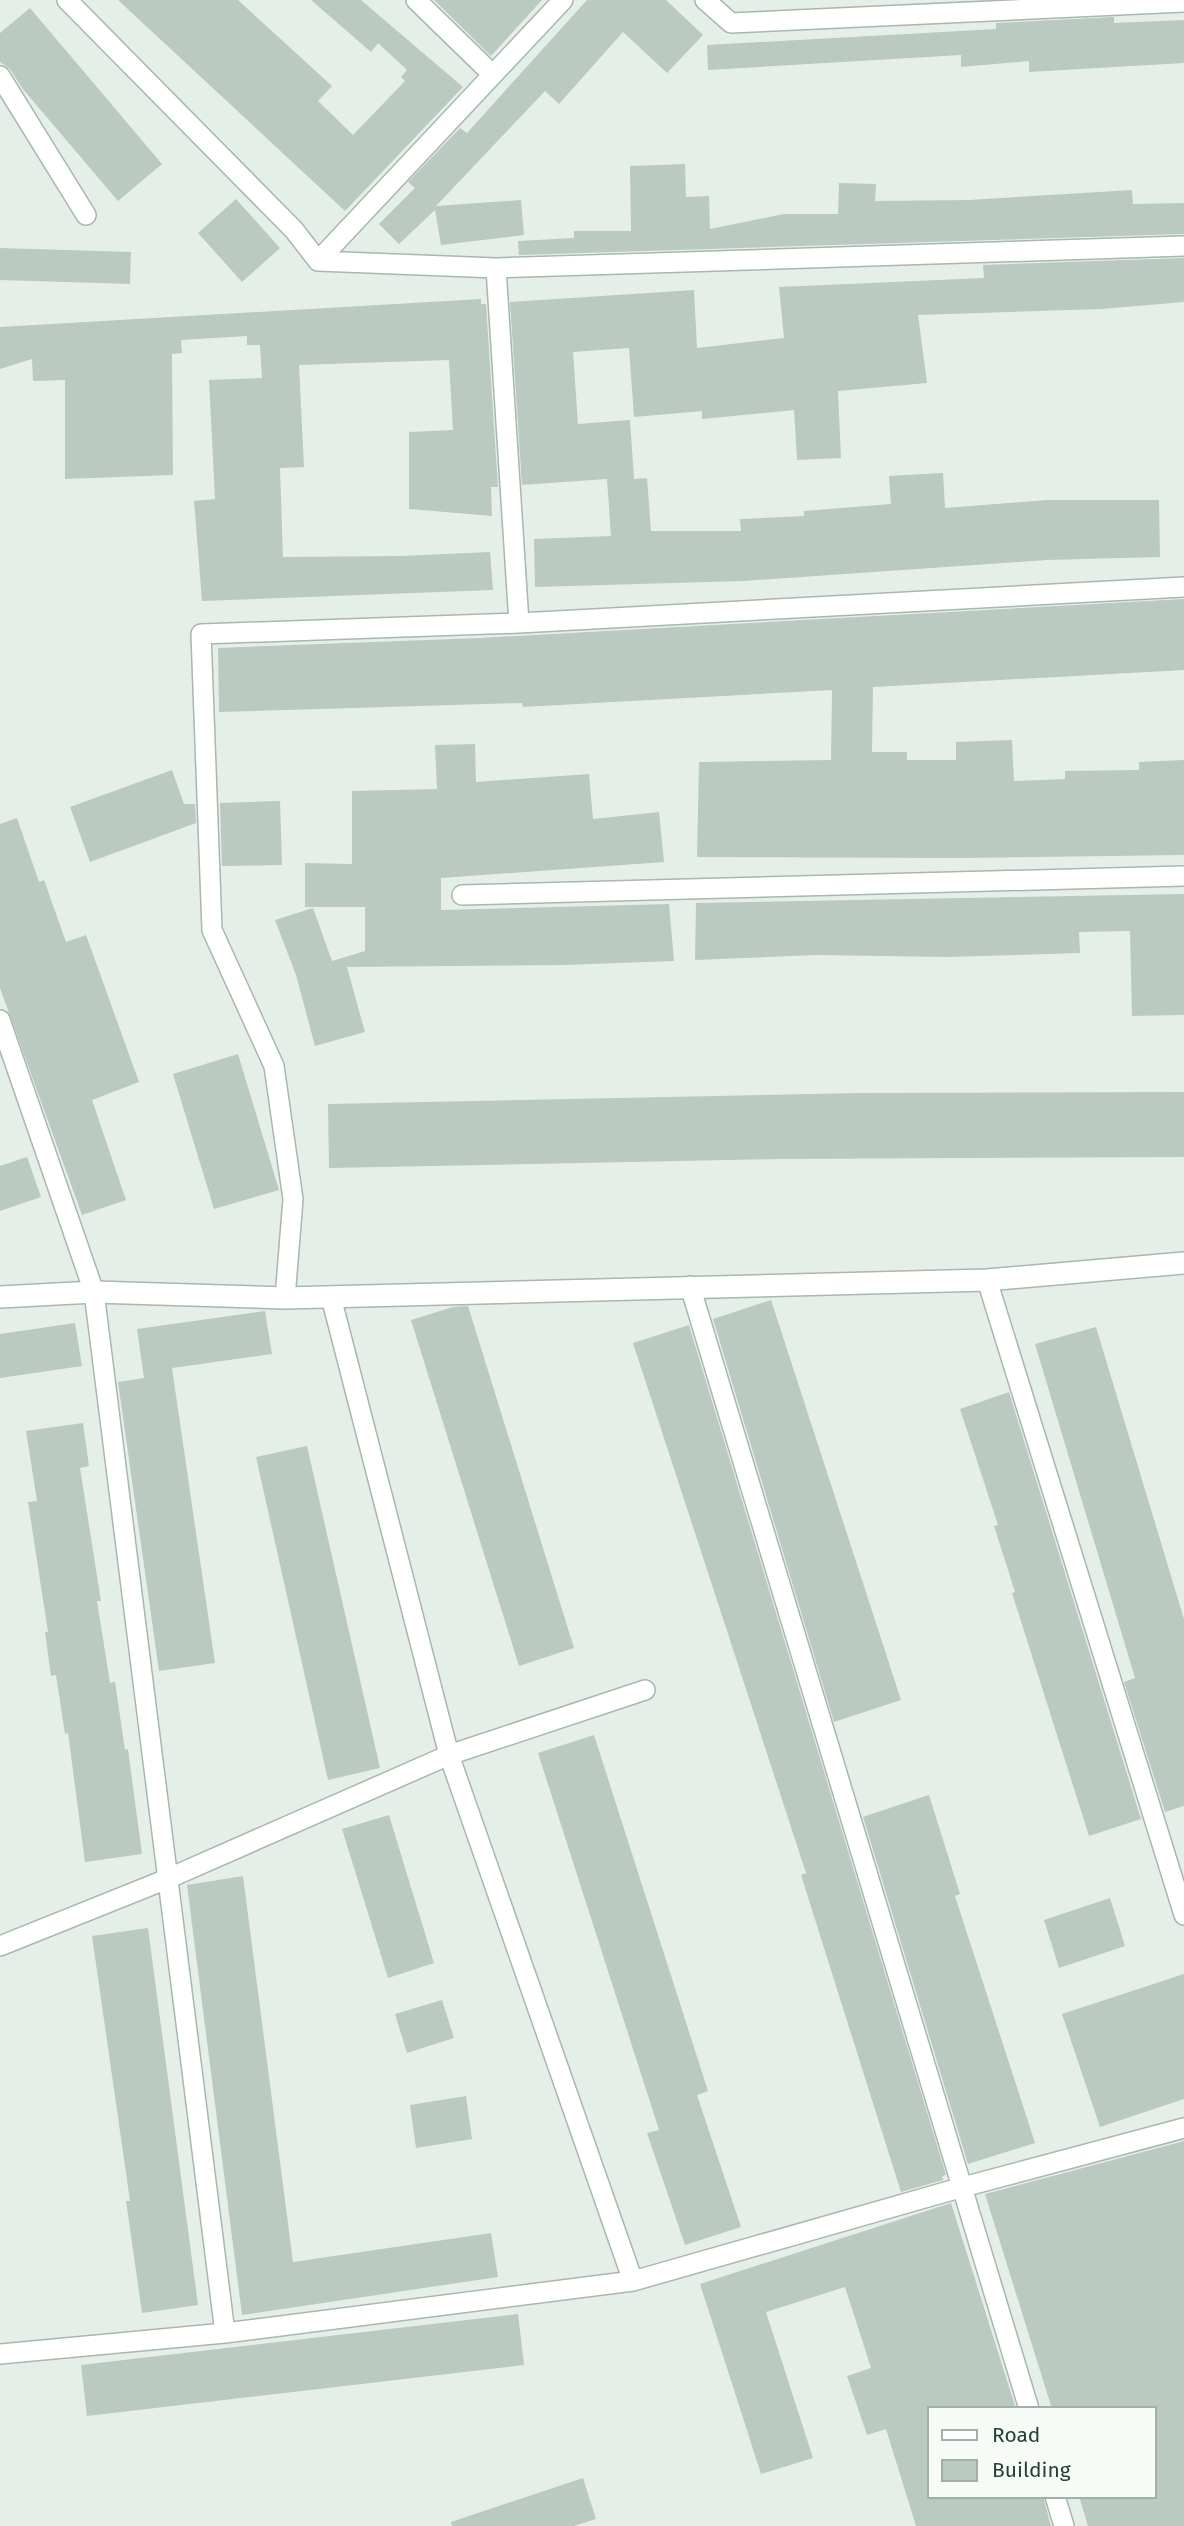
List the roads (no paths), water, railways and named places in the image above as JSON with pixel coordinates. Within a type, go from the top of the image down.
[{"type":"street","points":[[67,0],[294,230],[318,261]]},
{"type":"street","points":[[416,0],[491,73]]},
{"type":"street","points":[[318,261],[491,73],[563,0]]},
{"type":"street","points":[[705,0],[731,23],[1184,2]]},
{"type":"street","points":[[0,76],[86,215]]},
{"type":"street","points":[[318,261],[496,268],[1184,246]]},
{"type":"street","points":[[496,268],[519,623]]},
{"type":"street","points":[[285,1298],[293,1199],[274,1066],[212,930],[201,634],[519,623],[1184,587]]},
{"type":"street","points":[[462,895],[1184,876]]},
{"type":"street","points":[[0,1020],[94,1292],[225,2333]]},
{"type":"street","points":[[0,1297],[94,1292],[285,1298],[987,1280],[1184,1263]]},
{"type":"street","points":[[987,1280],[1184,1915]]},
{"type":"street","points":[[690,1286],[1028,2407]]},
{"type":"street","points":[[331,1297],[449,1755],[633,2281]]},
{"type":"street","points":[[0,1946],[167,1879],[449,1755],[645,1690]]},
{"type":"street","points":[[0,2354],[225,2333],[633,2281],[963,2187],[1184,2128]]},
{"type":"street","points":[[1056,2498],[1064,2526]]}]
